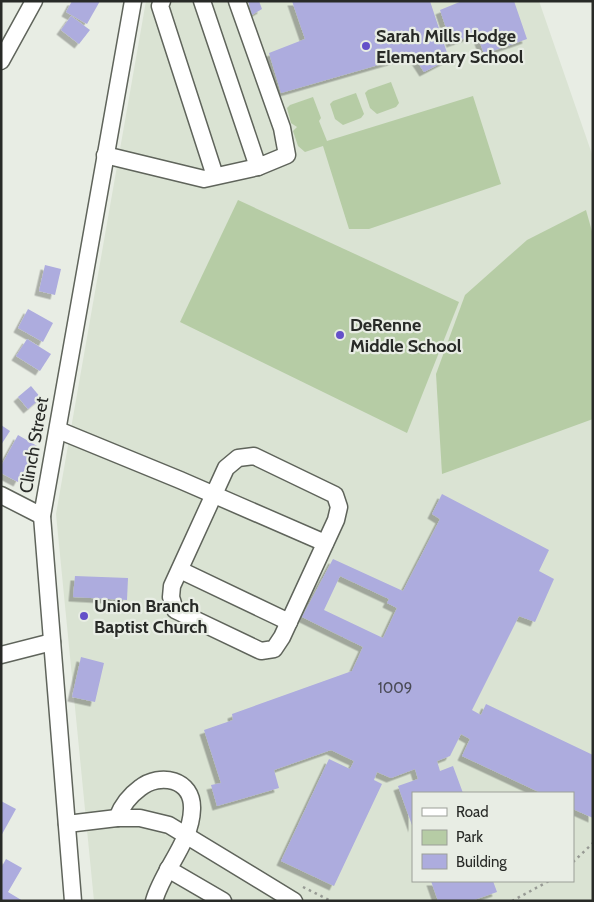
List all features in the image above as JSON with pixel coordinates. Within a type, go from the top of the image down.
[{"type":"street","points":[[1,61],[34,1]]},
{"type":"street","name":"Clinch Street","points":[[73,901],[42,516],[134,1]]},
{"type":"street","points":[[162,1],[160,6],[215,176]]},
{"type":"street","points":[[202,1],[258,166]]},
{"type":"street","points":[[106,154],[204,179],[258,166],[287,156],[282,128],[237,1]]},
{"type":"street","points":[[58,430],[325,543]]},
{"type":"street","points":[[254,456],[335,495],[339,507],[336,520],[325,543],[289,622],[274,649],[261,651],[175,610],[170,598],[172,586],[226,468],[238,458],[254,456]]},
{"type":"street","points":[[1,495],[42,516]]},
{"type":"street","points":[[180,570],[289,622]]},
{"type":"street","points":[[1,655],[52,642]]},
{"type":"street","points":[[117,818],[124,803],[141,787],[158,780],[172,780],[185,786],[192,797],[192,810],[186,835],[157,891],[154,901]]},
{"type":"street","points":[[66,824],[117,818],[140,818],[170,825],[294,901]]},
{"type":"street","points":[[168,869],[222,901]]},
{"type":"path","points":[[574,861],[593,843]]},
{"type":"path","points":[[512,901],[547,882]]},
{"type":"shaded area","name":"DeRenne Middle School","points":[[146,1],[539,1],[593,157],[593,901],[94,901],[56,514]]},
{"type":"green space","points":[[391,82],[399,103],[396,107],[377,114],[370,108],[365,93],[368,90]]},
{"type":"green space","points":[[356,93],[364,114],[361,118],[343,125],[335,119],[330,104],[333,101]]},
{"type":"green space","points":[[473,96],[501,184],[369,229],[349,229],[323,146],[305,152],[298,146],[293,131],[297,127],[291,123],[287,108],[290,105],[313,97],[321,118],[319,121],[327,141]]},
{"type":"green space","points":[[238,200],[459,302],[407,433],[180,322]]},
{"type":"green space","points":[[586,210],[593,235],[593,419],[442,474],[436,374],[465,295],[527,240]]},
{"type":"building","points":[[72,1],[100,1],[87,24],[66,12]]},
{"type":"building","points":[[248,1],[259,1],[262,9],[252,15]]},
{"type":"building","name":"Sarah Mills Hodge Elementary School","points":[[292,1],[430,1],[449,59],[424,72],[413,55],[281,93],[269,53],[305,39]]},
{"type":"building","points":[[462,1],[514,1],[527,39],[484,54],[477,34],[451,43],[440,10]]},
{"type":"building","points":[[71,16],[90,30],[79,44],[61,30]]},
{"type":"building","points":[[45,265],[61,269],[55,295],[39,291]]},
{"type":"building","points":[[28,309],[53,323],[43,342],[18,328]]},
{"type":"building","points":[[27,339],[51,354],[40,371],[16,356]]},
{"type":"building","points":[[31,386],[41,398],[28,409],[18,397]]},
{"type":"building","points":[[1,425],[10,431],[1,445]]},
{"type":"building","points":[[18,435],[37,446],[18,482],[1,473],[1,466]]},
{"type":"building","points":[[442,494],[549,550],[539,571],[554,579],[535,622],[519,616],[472,710],[481,715],[486,704],[593,755],[593,818],[574,809],[574,792],[539,792],[462,756],[470,739],[461,734],[450,756],[437,761],[440,771],[453,766],[463,792],[412,792],[412,825],[398,786],[418,779],[415,769],[391,778],[377,772],[374,780],[382,784],[334,886],[281,861],[329,759],[350,769],[354,761],[331,750],[274,770],[279,788],[217,806],[211,785],[221,783],[204,730],[233,720],[232,714],[352,671],[363,647],[302,617],[333,559],[403,591],[440,519],[432,514]],"holes":[[[340,576],[389,599],[387,603],[397,608],[383,638],[324,610]]]},
{"type":"building","points":[[75,576],[128,578],[127,600],[73,597]]},
{"type":"building","points":[[81,657],[104,663],[95,702],[72,697]]},
{"type":"building","points":[[1,801],[16,809],[1,836]]},
{"type":"building","points":[[6,859],[22,868],[8,892],[23,901],[1,901],[1,868]]},
{"type":"building","points":[[431,882],[493,882],[497,892],[471,901],[438,901]]},
{"type":"place","name":"Sarah Mills Hodge Elementary School","points":[[366,46]]},
{"type":"place","name":"DeRenne Middle School","points":[[340,335]]},
{"type":"place","name":"Union Branch Baptist Church","points":[[84,616]]}]
